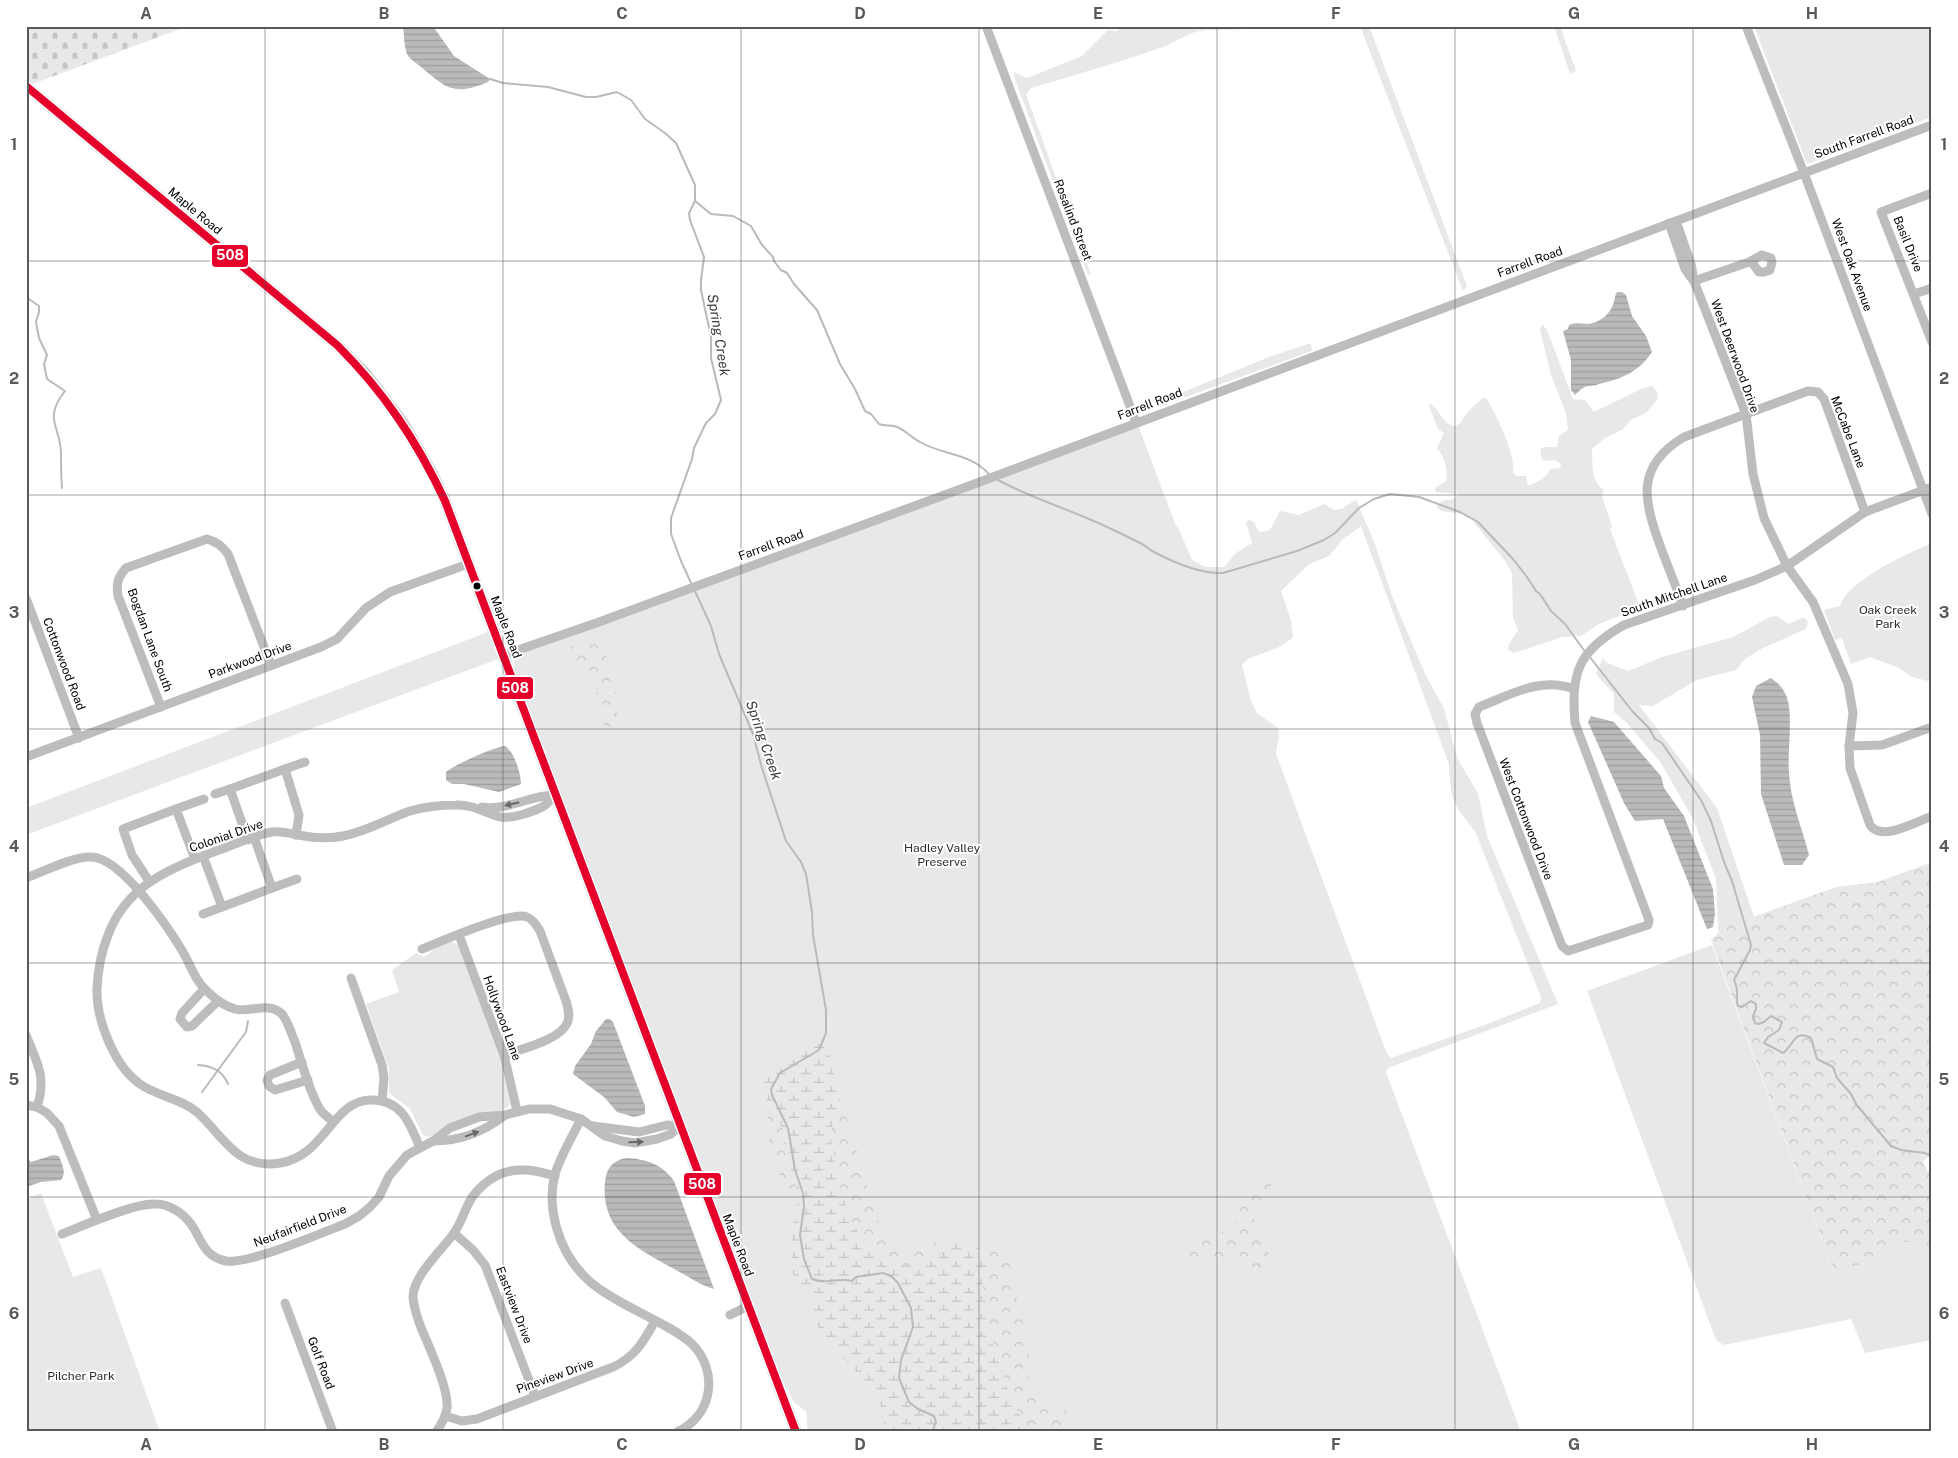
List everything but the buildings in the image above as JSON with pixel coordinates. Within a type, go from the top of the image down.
[{"type":"main road","name":"Maple Road","points":[[26,86],[337,345],[365,373],[403,423],[434,476],[504,655],[555,795],[796,1432]]},
{"type":"street","name":"Rosalind Street","points":[[986,26],[1136,422]]},
{"type":"street","name":"West Oak Avenue","points":[[1746,26],[1804,173],[1932,514]]},
{"type":"street","name":"South Farrell Road","points":[[1804,173],[1932,126]]},
{"type":"street","name":"Farrell Road","points":[[504,655],[693,587],[1804,173]]},
{"type":"street","name":"Basil Drive","points":[[1932,193],[1881,212],[1932,342]]},
{"type":"street","name":"West Deerwood Drive","points":[[1673,222],[1685,269],[1694,281],[1746,414],[1754,474],[1764,518],[1787,566],[1813,602],[1848,684],[1853,713],[1850,763],[1853,779],[1873,830],[1884,833],[1932,816]]},
{"type":"street","points":[[1694,281],[1751,261]]},
{"type":"street","points":[[1914,294],[1932,288]]},
{"type":"street","name":"McCabe Lane","points":[[1683,606],[1650,518],[1646,495],[1650,472],[1658,457],[1668,447],[1684,438],[1808,391],[1818,392],[1824,399],[1865,512]]},
{"type":"street","name":"South Mitchell Lane","points":[[1648,925],[1649,920],[1575,723],[1574,689],[1578,670],[1587,654],[1604,637],[1624,625],[1755,580],[1787,566],[1865,512],[1932,487]]},
{"type":"street","name":"Bogdan Lane South","points":[[161,706],[118,596],[117,585],[119,576],[126,568],[208,539],[216,542],[228,554],[271,665]]},
{"type":"street","name":"Parkwood Drive","points":[[26,757],[321,647],[337,639],[366,608],[390,592],[468,564]]},
{"type":"street","name":"Cottonwood Road","points":[[26,598],[79,738]]},
{"type":"street","name":"West Cottonwood Drive","points":[[1574,689],[1564,685],[1553,684],[1528,688],[1479,707],[1475,714],[1477,723],[1562,946],[1568,951],[1576,950],[1648,925]]},
{"type":"street","points":[[1850,746],[1882,745],[1932,727]]},
{"type":"street","points":[[215,794],[304,762]]},
{"type":"street","points":[[285,769],[299,815],[296,835]]},
{"type":"street","points":[[230,788],[272,888]]},
{"type":"street","points":[[469,806],[487,808],[511,806],[542,795],[555,795]]},
{"type":"street","name":"Colonial Drive","points":[[382,1101],[369,1100],[357,1102],[347,1108],[307,1153],[279,1164],[255,1163],[229,1148],[208,1123],[189,1106],[145,1087],[132,1078],[124,1069],[112,1047],[102,1022],[98,1004],[97,988],[102,950],[109,931],[120,911],[138,890],[149,881],[169,870],[251,838],[273,832],[318,838],[339,837],[373,828],[414,810],[457,805],[469,806],[499,816],[513,816],[545,805],[555,795]]},
{"type":"street","points":[[149,881],[132,855],[123,829],[204,799]]},
{"type":"street","points":[[176,809],[222,907]]},
{"type":"street","points":[[26,878],[78,859],[97,857],[110,863],[138,890],[172,933],[204,989],[218,1001],[236,1009],[248,1010],[266,1007],[275,1009],[283,1015],[322,1111],[333,1122]]},
{"type":"street","points":[[203,914],[297,879]]},
{"type":"street","points":[[422,949],[509,916],[527,917],[534,922],[543,940],[566,1001],[569,1012],[568,1021],[556,1036],[504,1055]]},
{"type":"street","name":"Hollywood Lane","points":[[459,935],[504,1055],[517,1111]]},
{"type":"street","points":[[351,978],[382,1064],[384,1078],[382,1101],[401,1110],[410,1122],[420,1148]]},
{"type":"street","points":[[204,989],[182,1013],[180,1019],[183,1024],[187,1027],[192,1026],[218,1001]]},
{"type":"street","points":[[26,1035],[42,1082],[42,1092],[37,1107]]},
{"type":"street","points":[[302,1062],[270,1075],[266,1080],[269,1086],[275,1090],[308,1080]]},
{"type":"street","points":[[26,1105],[37,1107],[54,1119],[63,1132],[97,1220]]},
{"type":"street","name":"Neufairfield Drive","points":[[62,1234],[139,1206],[155,1203],[170,1207],[181,1213],[191,1224],[204,1249],[217,1258],[227,1261],[255,1257],[345,1224],[359,1216],[379,1197],[397,1164],[407,1155],[433,1141],[450,1128],[479,1117],[505,1115],[517,1111],[550,1110],[581,1119],[605,1136],[635,1143],[651,1141],[671,1134],[680,1126]]},
{"type":"street","points":[[433,1141],[450,1141],[474,1135],[494,1124],[505,1115]]},
{"type":"street","points":[[581,1119],[562,1156],[555,1176],[554,1216],[561,1239],[573,1262],[597,1288],[692,1344],[703,1359],[709,1378],[705,1405],[692,1422],[677,1432]]},
{"type":"street","points":[[436,1432],[447,1409],[446,1394],[414,1309],[414,1289],[421,1276],[454,1233],[473,1197],[483,1186],[496,1176],[514,1170],[535,1170],[555,1176]]},
{"type":"street","name":"Eastview Drive","points":[[454,1233],[473,1250],[485,1265],[535,1396]]},
{"type":"street","name":"Golf Road","points":[[285,1303],[333,1432]]},
{"type":"street","points":[[730,1315],[748,1306]]},
{"type":"street","name":"Pineview Drive","points":[[444,1416],[462,1420],[476,1419],[618,1365],[632,1356],[642,1346],[655,1321]]},
{"type":"green space","points":[[26,26],[188,26],[27,86]]},
{"type":"green space","points":[[1124,26],[1256,26],[1242,29],[1195,32],[1164,46],[1112,64],[1031,88],[1026,94],[1091,275],[1088,275],[1014,77],[1014,72],[1027,78],[1082,56],[1108,30],[1117,31]]},
{"type":"green space","points":[[1360,26],[1369,26],[1467,286],[1463,291]]},
{"type":"green space","points":[[1554,26],[1560,26],[1576,71],[1570,74]]},
{"type":"green space","points":[[1754,26],[1932,26],[1932,117],[1807,164]]},
{"type":"green space","points":[[1542,324],[1547,330],[1573,399],[1585,400],[1594,412],[1641,389],[1652,386],[1657,391],[1658,399],[1646,413],[1631,420],[1623,429],[1605,438],[1592,449],[1594,477],[1604,490],[1602,496],[1612,526],[1610,529],[1640,607],[1597,625],[1581,636],[1562,637],[1514,653],[1508,650],[1509,644],[1518,630],[1513,617],[1512,573],[1505,561],[1472,520],[1461,514],[1441,511],[1437,507],[1442,501],[1453,499],[1457,494],[1436,492],[1435,488],[1446,481],[1447,471],[1445,463],[1437,448],[1444,433],[1438,429],[1429,406],[1430,404],[1433,406],[1447,422],[1455,426],[1461,423],[1467,413],[1477,403],[1486,398],[1495,413],[1509,446],[1513,472],[1516,476],[1526,476],[1528,486],[1544,477],[1550,469],[1560,468],[1560,463],[1558,462],[1542,459],[1540,449],[1557,447],[1559,436],[1568,430],[1566,413],[1551,375],[1540,330]]},
{"type":"green space","points":[[1311,343],[1312,351],[1161,406],[1156,403],[1269,357]]},
{"type":"green space","name":"Hadley Valley Preserve","points":[[1138,425],[1176,526],[1192,560],[1206,567],[1224,567],[1236,553],[1252,543],[1246,522],[1249,520],[1254,522],[1259,532],[1270,530],[1280,511],[1299,515],[1324,504],[1334,510],[1341,509],[1356,500],[1375,544],[1392,596],[1426,676],[1444,708],[1457,758],[1478,793],[1487,836],[1558,1004],[1388,1068],[1386,1072],[1521,1432],[808,1432],[806,1412],[794,1402],[784,1383],[516,675],[515,660],[521,653]],"holes":[[[1361,526],[1449,764],[1454,801],[1475,831],[1541,997],[1540,1003],[1391,1058],[1387,1054],[1276,754],[1279,735],[1278,728],[1257,713],[1251,701],[1242,665],[1248,659],[1279,647],[1293,638],[1291,620],[1281,591],[1308,565],[1329,556],[1343,539]]]},
{"type":"green space","name":"Oak Creek Park","points":[[1932,543],[1932,682],[1912,677],[1899,668],[1870,657],[1851,664],[1842,638],[1835,640],[1824,610],[1840,606],[1854,587],[1880,569]]},
{"type":"green space","points":[[1777,616],[1789,624],[1804,617],[1808,622],[1806,629],[1761,649],[1745,659],[1736,670],[1697,680],[1653,706],[1639,705],[1717,808],[1754,917],[1718,932],[1716,879],[1693,819],[1661,763],[1627,723],[1614,712],[1614,694],[1596,674],[1603,658],[1607,663],[1628,671],[1662,657],[1733,637],[1770,617]]},
{"type":"green space","points":[[488,632],[498,659],[26,835],[26,808]]},
{"type":"green space","points":[[597,640],[604,645],[611,683],[617,696],[617,726],[609,728],[601,723],[597,708],[591,701],[602,685],[594,679],[584,677],[568,662],[567,649],[582,641]]},
{"type":"green space","points":[[1932,862],[1932,1154],[1923,1161],[1927,1170],[1932,1174],[1932,1270],[1921,1242],[1901,1242],[1865,1263],[1834,1272],[1711,940],[1723,928],[1836,887],[1878,882]]},
{"type":"green space","points":[[451,942],[459,945],[498,1048],[510,1104],[507,1108],[428,1137],[423,1135],[410,1109],[389,1093],[389,1069],[366,1004],[399,992],[392,970],[416,953],[426,956],[434,949]]},
{"type":"green space","points":[[1712,945],[1834,1272],[1865,1263],[1901,1242],[1922,1242],[1932,1270],[1932,1340],[1865,1353],[1851,1319],[1724,1345],[1716,1340],[1587,991]]},
{"type":"green space","points":[[812,1043],[828,1045],[841,1099],[830,1133],[838,1184],[851,1219],[862,1241],[900,1265],[918,1266],[939,1256],[953,1244],[964,1242],[980,1249],[991,1260],[982,1280],[990,1333],[1006,1386],[1030,1432],[886,1432],[880,1403],[872,1387],[825,1341],[817,1324],[812,1303],[792,1272],[792,1234],[799,1194],[783,1146],[784,1131],[767,1101],[764,1081],[785,1059]]},
{"type":"green space","points":[[841,1099],[879,1224],[888,1240],[903,1248],[924,1247],[936,1241],[953,1244],[931,1261],[917,1266],[895,1263],[874,1251],[857,1233],[851,1221],[836,1172],[831,1142],[832,1124]]},
{"type":"green space","points":[[767,1101],[784,1131],[783,1146],[799,1194],[786,1195],[786,1184],[775,1168],[770,1152]]},
{"type":"green space","points":[[1263,1173],[1275,1176],[1267,1195],[1254,1217],[1257,1239],[1269,1253],[1276,1266],[1269,1275],[1250,1265],[1230,1259],[1211,1258],[1196,1263],[1182,1261],[1183,1253],[1190,1246],[1227,1230],[1236,1220],[1239,1207],[1251,1194],[1254,1185]]},
{"type":"green space","name":"Pilcher Park","points":[[41,1193],[73,1277],[101,1268],[160,1432],[26,1432],[26,1199]]},
{"type":"green space","points":[[980,1249],[1001,1251],[1012,1259],[1013,1278],[1021,1316],[1028,1337],[1028,1380],[1035,1397],[1048,1408],[1061,1406],[1077,1419],[1074,1432],[1030,1432],[1020,1416],[1006,1386],[990,1333],[982,1280],[991,1260]]},
{"type":"shaded area","points":[[403,26],[428,26],[435,29],[454,56],[490,79],[488,82],[467,89],[452,88],[438,81],[408,56]]},
{"type":"shaded area","points":[[1617,292],[1622,292],[1626,295],[1632,316],[1646,336],[1652,352],[1641,365],[1629,374],[1615,380],[1584,387],[1575,395],[1571,390],[1571,360],[1563,331],[1568,329],[1571,324],[1588,324],[1602,318],[1613,305]]},
{"type":"shaded area","points":[[1771,678],[1786,695],[1790,712],[1790,782],[1809,855],[1802,865],[1784,865],[1761,794],[1760,735],[1752,697],[1756,686]]},
{"type":"shaded area","points":[[1591,716],[1614,722],[1661,776],[1664,788],[1684,816],[1713,889],[1715,914],[1713,927],[1707,929],[1663,819],[1635,821],[1624,803],[1588,722]]},
{"type":"shaded area","points":[[505,746],[516,763],[521,784],[499,792],[464,784],[452,784],[446,780],[446,772],[450,769],[484,753]]},
{"type":"shaded area","points":[[606,1019],[610,1019],[613,1022],[645,1106],[645,1114],[634,1117],[617,1112],[604,1097],[573,1074],[575,1066],[591,1044],[596,1031]]},
{"type":"shaded area","points":[[53,1155],[59,1156],[63,1166],[64,1175],[61,1180],[41,1182],[26,1187],[26,1157],[31,1162]]},
{"type":"shaded area","points":[[626,1158],[653,1164],[664,1170],[674,1181],[714,1289],[699,1283],[648,1254],[624,1237],[615,1226],[605,1199],[605,1181],[611,1166],[617,1161]]},
{"type":"waterway","name":"Spring Creek","points":[[490,79],[503,83],[548,87],[586,97],[596,97],[617,92],[631,100],[645,119],[676,143],[695,185],[695,201],[689,213],[704,257],[701,290],[711,337],[711,358],[721,400],[715,414],[706,423],[694,448],[692,459],[671,518],[671,534],[692,585]]},
{"type":"waterway","points":[[695,201],[711,214],[733,216],[751,226],[762,245],[781,270],[787,273],[817,310],[840,364],[855,389],[865,411],[871,414],[879,424],[898,427],[929,446],[973,462],[989,474]]},
{"type":"waterway","points":[[26,297],[39,306],[36,322],[39,338],[47,355],[44,364],[47,379],[65,391],[58,401],[54,416],[60,443],[62,488]]},
{"type":"waterway","points":[[998,480],[1108,527],[1170,560],[1187,567],[1214,573],[1223,573],[1297,551],[1324,540],[1335,533],[1359,508],[1374,499],[1390,494],[1419,497],[1460,512],[1478,522],[1513,559],[1551,611],[1565,624],[1586,653]]},
{"type":"waterway","name":"Spring Creek","points":[[694,589],[711,626],[719,654],[753,734],[786,841],[801,862],[806,874],[812,912],[813,935],[826,1010],[826,1033],[819,1050],[780,1073],[771,1089],[788,1128],[795,1170],[803,1193],[804,1207],[800,1235],[804,1259],[812,1279],[817,1281],[852,1281],[856,1277],[883,1273],[891,1276],[898,1283],[911,1308],[913,1327],[901,1360],[899,1378],[909,1402],[918,1409],[934,1416],[936,1422],[932,1432]]},
{"type":"waterway","points":[[1589,656],[1633,712],[1649,728],[1655,739],[1662,743],[1701,800],[1711,821],[1732,881],[1751,945],[1734,980],[1737,988],[1738,1006],[1742,1007],[1751,1001],[1756,1004],[1753,1016],[1755,1023],[1764,1022],[1771,1016],[1782,1022],[1779,1030],[1768,1037],[1764,1043],[1783,1053],[1801,1035],[1811,1038],[1817,1059],[1833,1067],[1837,1078],[1851,1094],[1856,1104],[1891,1146],[1901,1150],[1925,1153],[1932,1157]]},
{"type":"waterway","points":[[202,1092],[246,1032],[248,1021]]},
{"type":"waterway","points":[[198,1065],[208,1066],[220,1072],[228,1084]]},
{"type":"transit line","name":"508","points":[[26,86],[337,345],[384,399],[423,458],[445,501],[796,1432]]}]
